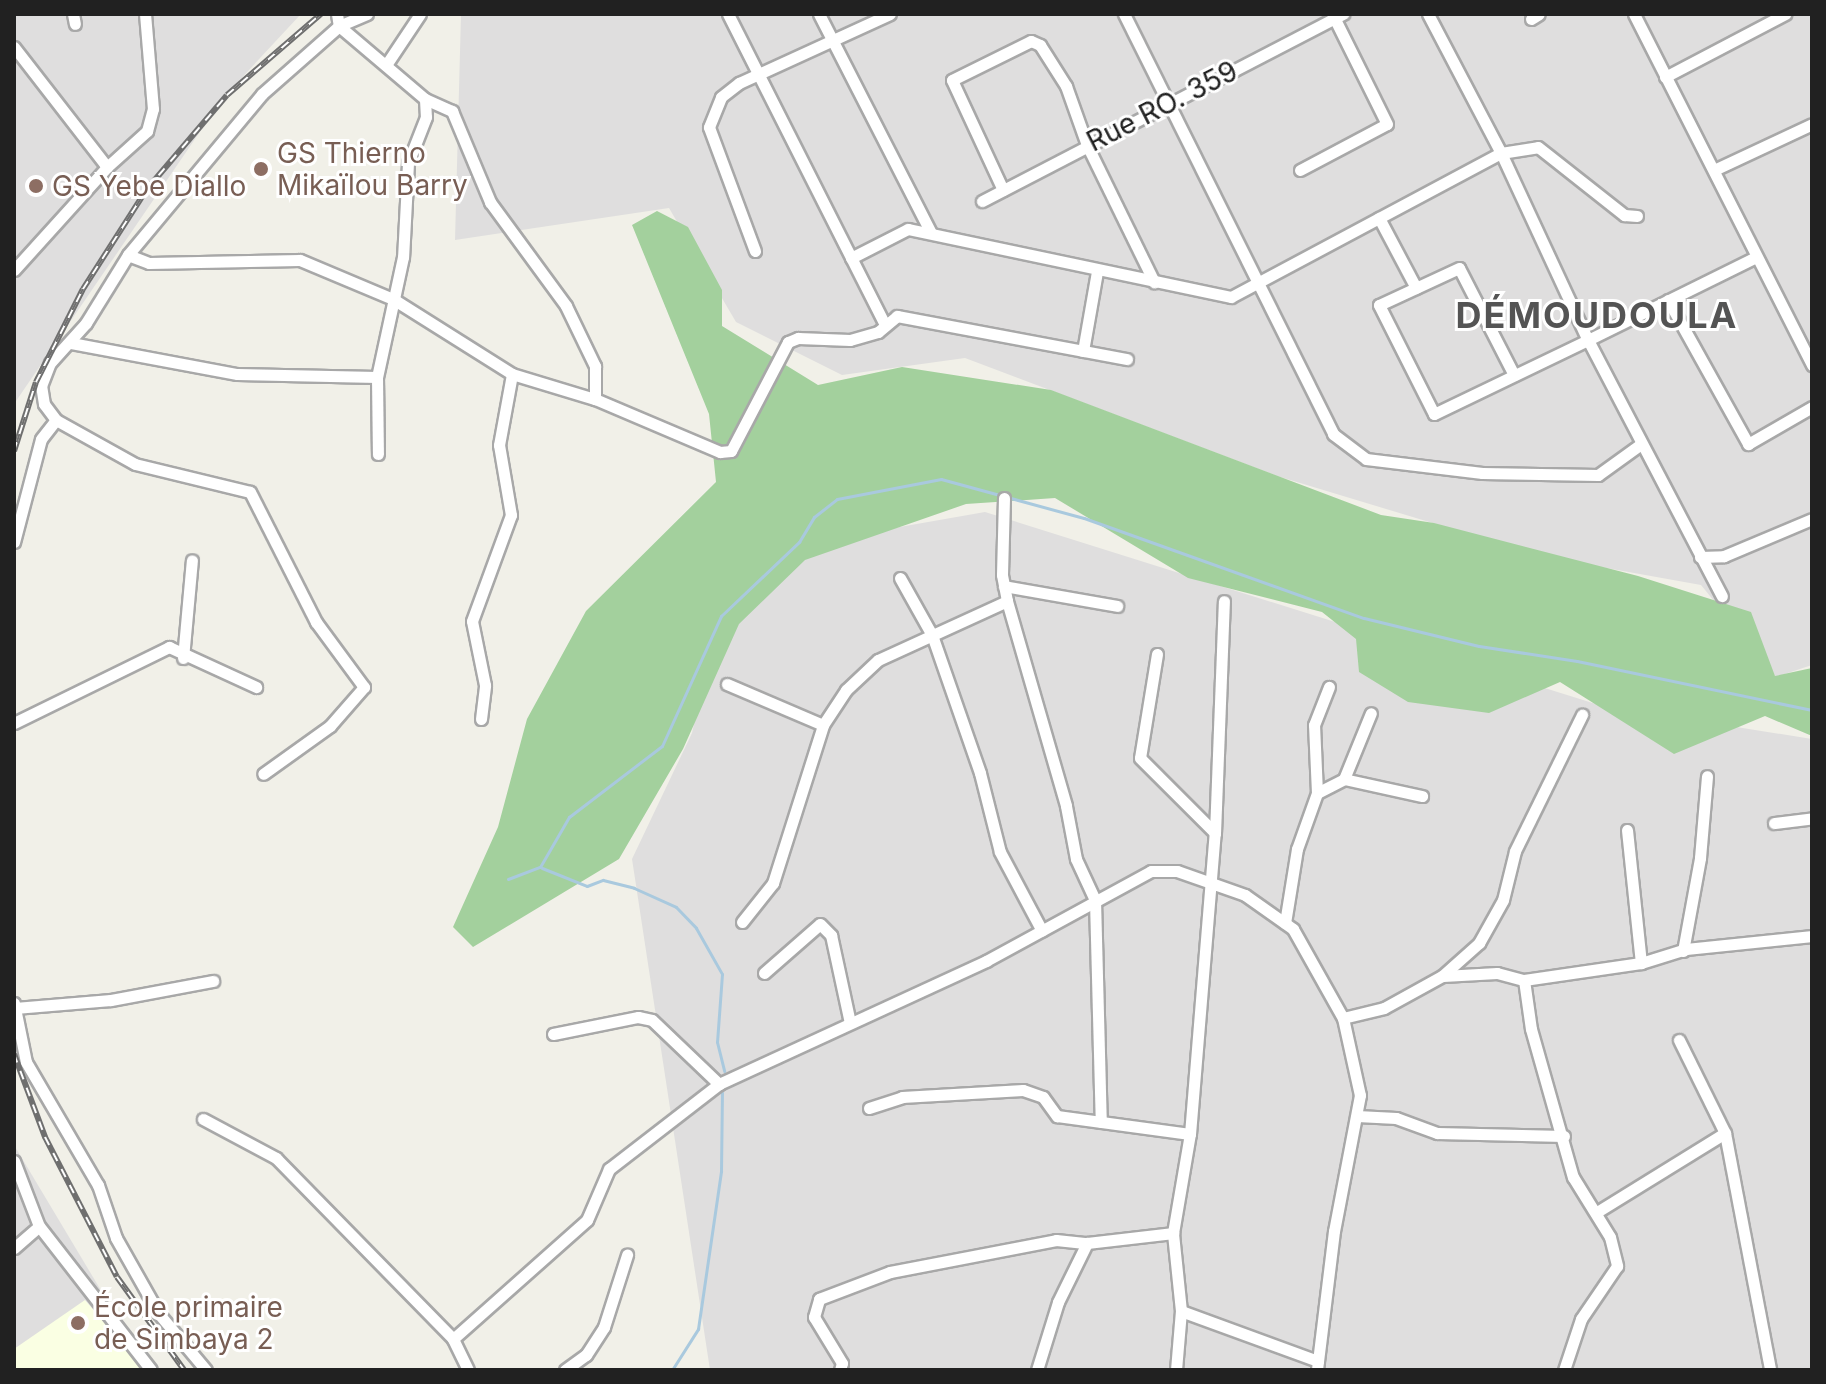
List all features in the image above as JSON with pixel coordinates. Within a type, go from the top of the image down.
[{"type":"street","points":[[14,270],[27,251],[107,167],[147,131],[153,109],[145,14]]},
{"type":"street","points":[[263,774],[330,726],[364,687],[316,622],[250,492],[135,464],[56,420],[44,404],[41,386],[50,363],[71,343],[128,255],[262,94],[338,20],[367,14]]},
{"type":"street","points":[[386,65],[420,14]]},
{"type":"street","points":[[728,14],[885,325]]},
{"type":"street","points":[[819,14],[931,233]]},
{"type":"street","points":[[755,251],[709,127],[721,97],[890,14]]},
{"type":"street","points":[[1124,14],[1333,434],[1366,459],[1482,473],[1598,475],[1641,444]]},
{"type":"street","points":[[1428,14],[1501,153],[1588,340],[1722,596]]},
{"type":"street","points":[[1634,14],[1812,365]]},
{"type":"street","points":[[1665,77],[1785,14]]},
{"type":"street","points":[[1300,170],[1387,124],[1337,15]]},
{"type":"street","name":"Rue RO. 359","points":[[982,201],[1337,15]]},
{"type":"street","points":[[338,20],[425,99],[452,111],[490,202],[566,306],[595,366],[595,399]]},
{"type":"street","points":[[1003,190],[952,80],[1027,41],[1035,42],[1066,86],[1087,145],[1154,282]]},
{"type":"street","points":[[14,47],[107,167]]},
{"type":"street","points":[[378,454],[377,377],[403,257],[408,163],[426,117],[425,99]]},
{"type":"street","points":[[1714,170],[1812,124]]},
{"type":"street","points":[[851,258],[908,229],[1097,272],[1231,297],[1501,153],[1545,148],[1624,215],[1637,216]]},
{"type":"street","points":[[1379,218],[1416,288]]},
{"type":"street","points":[[14,250],[27,251]]},
{"type":"street","points":[[128,255],[149,263],[300,260],[393,299],[512,374],[595,399],[720,452],[731,451],[788,342],[850,340],[878,332],[897,316],[1127,359]]},
{"type":"street","points":[[1514,375],[1461,269],[1379,308],[1430,412],[1514,375],[1588,340],[1756,257]]},
{"type":"street","points":[[1083,351],[1097,272]]},
{"type":"street","points":[[1668,300],[1748,444],[1812,407]]},
{"type":"street","points":[[71,343],[237,374],[377,377]]},
{"type":"street","points":[[481,719],[485,685],[472,621],[511,515],[499,445],[512,374]]},
{"type":"street","points":[[14,542],[41,439],[56,420]]},
{"type":"street","points":[[1004,498],[1004,586],[1007,601],[1066,806],[1076,859],[1095,900],[1101,1122]]},
{"type":"street","points":[[1700,557],[1724,556],[1812,519]]},
{"type":"street","points":[[183,658],[192,560]]},
{"type":"street","points":[[900,578],[932,635],[980,773],[1000,852],[1042,931]]},
{"type":"street","points":[[1004,586],[1117,606]]},
{"type":"street","points":[[742,922],[773,883],[789,846],[823,725],[846,690],[878,660],[1007,601]]},
{"type":"street","points":[[1176,1370],[1181,1311],[1173,1233],[1190,1134],[1215,833],[1224,601]]},
{"type":"street","points":[[14,723],[169,647],[183,658],[256,687]]},
{"type":"street","points":[[1157,654],[1140,758],[1215,833]]},
{"type":"street","points":[[727,684],[823,725]]},
{"type":"street","points":[[1285,923],[1297,849],[1317,793],[1314,725],[1329,687]]},
{"type":"street","points":[[1344,779],[1371,713]]},
{"type":"street","points":[[1343,1018],[1384,1008],[1442,976],[1479,943],[1503,900],[1515,851],[1582,715]]},
{"type":"street","points":[[1683,951],[1700,858],[1707,776]]},
{"type":"street","points":[[1317,793],[1344,779],[1422,796]]},
{"type":"street","points":[[1774,823],[1812,818]]},
{"type":"street","points":[[1627,830],[1641,963]]},
{"type":"street","points":[[453,1339],[587,1220],[609,1169],[719,1084],[1042,931],[1151,871],[1209,878],[1285,923],[1343,1018],[1360,1095],[1334,1231],[1317,1365],[1181,1311]]},
{"type":"street","points":[[764,973],[820,924],[831,935],[850,1023]]},
{"type":"street","points":[[1442,976],[1497,973],[1524,980],[1641,963],[1683,951],[1812,936]]},
{"type":"street","points":[[1524,980],[1531,1029],[1564,1136],[1573,1177],[1610,1237],[1617,1266],[1581,1319],[1564,1370]]},
{"type":"street","points":[[206,1370],[159,1314],[122,1251],[98,1185],[26,1062],[14,1006],[111,1000],[213,981]]},
{"type":"street","points":[[553,1034],[638,1017],[652,1020],[719,1084]]},
{"type":"street","points":[[1679,1040],[1725,1133],[1770,1370]]},
{"type":"street","points":[[869,1108],[902,1097],[1023,1090],[1043,1097],[1057,1116],[1190,1134]]},
{"type":"street","points":[[1357,1116],[1396,1118],[1437,1133],[1564,1136]]},
{"type":"street","points":[[203,1119],[276,1158],[453,1339],[468,1370]]},
{"type":"street","points":[[1597,1212],[1725,1133]]},
{"type":"street","points":[[14,1161],[39,1226],[151,1370]]},
{"type":"street","points":[[14,1248],[39,1226]]},
{"type":"street","points":[[840,1370],[842,1363],[814,1317],[819,1299],[890,1272],[1056,1240],[1087,1243],[1173,1233]]},
{"type":"street","points":[[1037,1370],[1058,1302],[1087,1243]]},
{"type":"street","points":[[565,1370],[586,1355],[604,1327],[627,1255]]},
{"type":"shaded area","points":[[14,14],[301,14],[223,98],[14,404]]},
{"type":"shaded area","points":[[461,14],[1812,14],[1812,665],[1776,677],[1701,585],[1545,557],[1277,476],[965,358],[842,375],[736,322],[669,208],[455,240]]},
{"type":"shaded area","points":[[985,512],[1599,705],[1812,739],[1812,1370],[710,1370],[632,859],[692,733],[710,649],[805,553],[854,535]]},
{"type":"shaded area","points":[[14,1145],[136,1349],[14,1370]]},
{"type":"shaded area","name":"École primaire de Simbaya 2","points":[[85,1300],[145,1370],[14,1370],[14,1349]]},
{"type":"green space","points":[[657,211],[688,227],[722,290],[722,326],[818,385],[902,367],[1051,390],[1381,515],[1434,523],[1638,576],[1751,612],[1775,676],[1812,668],[1812,736],[1765,716],[1674,754],[1560,682],[1489,713],[1408,702],[1359,672],[1356,639],[1322,612],[1188,578],[1055,498],[966,504],[805,560],[739,624],[683,749],[619,859],[473,947],[453,927],[498,827],[527,719],[586,611],[716,482],[709,414],[632,225]]},
{"type":"waterway","points":[[508,879],[540,867],[569,817],[662,746],[721,616],[799,542],[814,517],[837,499],[941,479],[1084,518],[1364,618],[1479,646],[1577,661],[1812,710]]},
{"type":"waterway","points":[[542,868],[587,886],[603,880],[634,888],[676,907],[696,928],[722,974],[717,1042],[724,1071]]},
{"type":"waterway","points":[[672,1370],[698,1329],[721,1171],[722,1092]]},
{"type":"railway","points":[[14,451],[36,382],[83,289],[147,189],[227,95],[321,14]]},
{"type":"railway","points":[[14,1054],[45,1137],[117,1277],[184,1370]]},
{"type":"place","name":"GS Thierno Mikaïlou Barry","points":[[261,169]]},
{"type":"place","name":"GS Yebe Diallo","points":[[36,186]]},
{"type":"place","name":"École primaire de Simbaya 2","points":[[78,1323]]},
{"type":"district","name":"DÉMOUDOULA","points":[[1597,316]]}]
